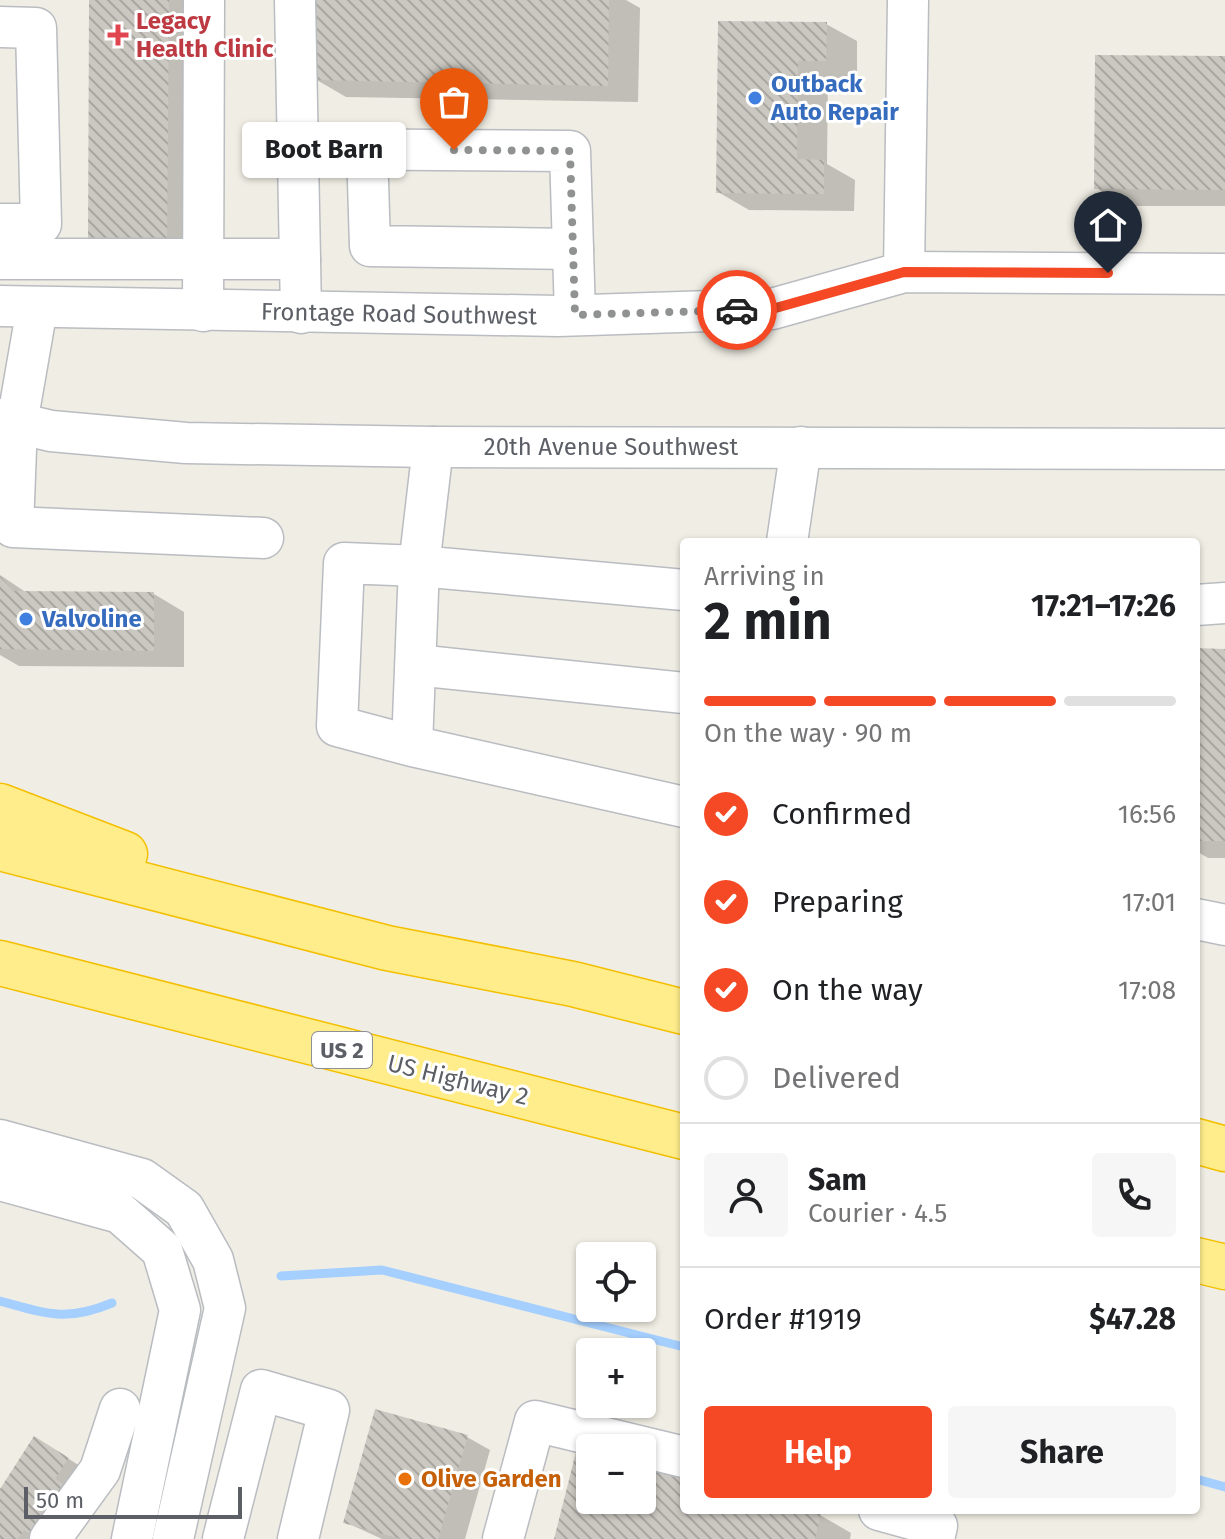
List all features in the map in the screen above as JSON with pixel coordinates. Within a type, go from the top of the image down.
[{"type":"highway","points":[[0,806],[387,948]]},
{"type":"highway","points":[[0,848],[387,948],[573,984],[680,1011]]},
{"type":"highway","name":"US Highway 2","points":[[0,963],[680,1136]]},
{"type":"highway","points":[[1200,1142],[1225,1149]]},
{"type":"highway","points":[[1200,1261],[1225,1267]]},
{"type":"street","points":[[203,311],[204,0]]},
{"type":"street","points":[[295,0],[301,313]]},
{"type":"street","points":[[904,272],[908,0]]},
{"type":"street","points":[[0,224],[41,224],[18,28]]},
{"type":"street","points":[[298,149],[570,151],[575,315]]},
{"type":"street","points":[[367,149],[372,314]]},
{"type":"street","points":[[370,246],[573,249]]},
{"type":"street","points":[[0,259],[300,259]]},
{"type":"street","name":"Frontage Road Southwest","points":[[19,307],[575,315],[772,309],[904,272],[1225,274]]},
{"type":"street","points":[[19,307],[8,421],[13,527],[263,538]]},
{"type":"street","name":"20th Avenue Southwest","points":[[8,421],[51,431],[186,443],[433,447],[1225,449]]},
{"type":"street","points":[[412,746],[419,566],[433,447]]},
{"type":"street","points":[[788,538],[801,447]]},
{"type":"street","points":[[680,590],[419,566],[344,563],[337,726],[412,746],[680,806]]},
{"type":"street","points":[[1200,605],[1225,603]]},
{"type":"street","points":[[416,665],[680,693]]},
{"type":"street","points":[[1200,920],[1225,925]]},
{"type":"street","points":[[0,1140],[142,1179],[184,1209],[213,1260],[225,1308],[173,1539]]},
{"type":"street","points":[[0,1180],[120,1213],[162,1250],[180,1310],[132,1539]]},
{"type":"street","points":[[223,1539],[261,1390],[329,1410],[298,1539]]},
{"type":"street","points":[[50,1539],[100,1470],[120,1409]]},
{"type":"street","points":[[503,1539],[535,1421],[680,1456]]},
{"type":"street","points":[[894,1514],[937,1526],[934,1539]]},
{"type":"building","points":[[89,0],[169,0],[167,242],[88,242]]},
{"type":"building","points":[[314,0],[609,0],[608,86],[313,80]]},
{"type":"building","points":[[718,21],[827,22],[826,61],[798,61],[797,159],[824,160],[824,194],[716,193]]},
{"type":"building","points":[[1095,55],[1225,56],[1225,190],[1094,189]]},
{"type":"building","points":[[0,576],[13,591],[154,592],[154,651],[0,649]]},
{"type":"building","points":[[1200,648],[1225,649],[1225,841],[1200,841]]},
{"type":"building","name":"Olive Garden","points":[[375,1409],[468,1435],[438,1539],[401,1539],[343,1523]]},
{"type":"building","points":[[34,1436],[69,1458],[55,1479],[63,1484],[30,1534],[24,1530],[18,1539],[0,1539],[0,1489]]},
{"type":"building","points":[[576,1452],[576,1514],[656,1514],[656,1472],[680,1478],[680,1514],[821,1514],[815,1539],[554,1539]]},
{"type":"waterway","points":[[281,1276],[382,1270],[680,1346]]},
{"type":"waterway","points":[[0,1301],[56,1314],[82,1313],[112,1303]]},
{"type":"waterway","points":[[1200,1480],[1225,1487]]},
{"type":"way so far","points":[[454,150],[570,151],[575,315],[737,310]]},
{"type":"place","name":"Legacy Health Clinic","points":[[118,35]]},
{"type":"place","name":"Outback Auto Repair","points":[[755,98]]},
{"type":"place","name":"Boot Barn","points":[[454,150]]},
{"type":"place","name":"Valvoline","points":[[26,619]]},
{"type":"place","name":"Olive Garden","points":[[405,1479]]},
{"type":"route","points":[[737,310],[772,309],[904,272],[1108,273]]}]
